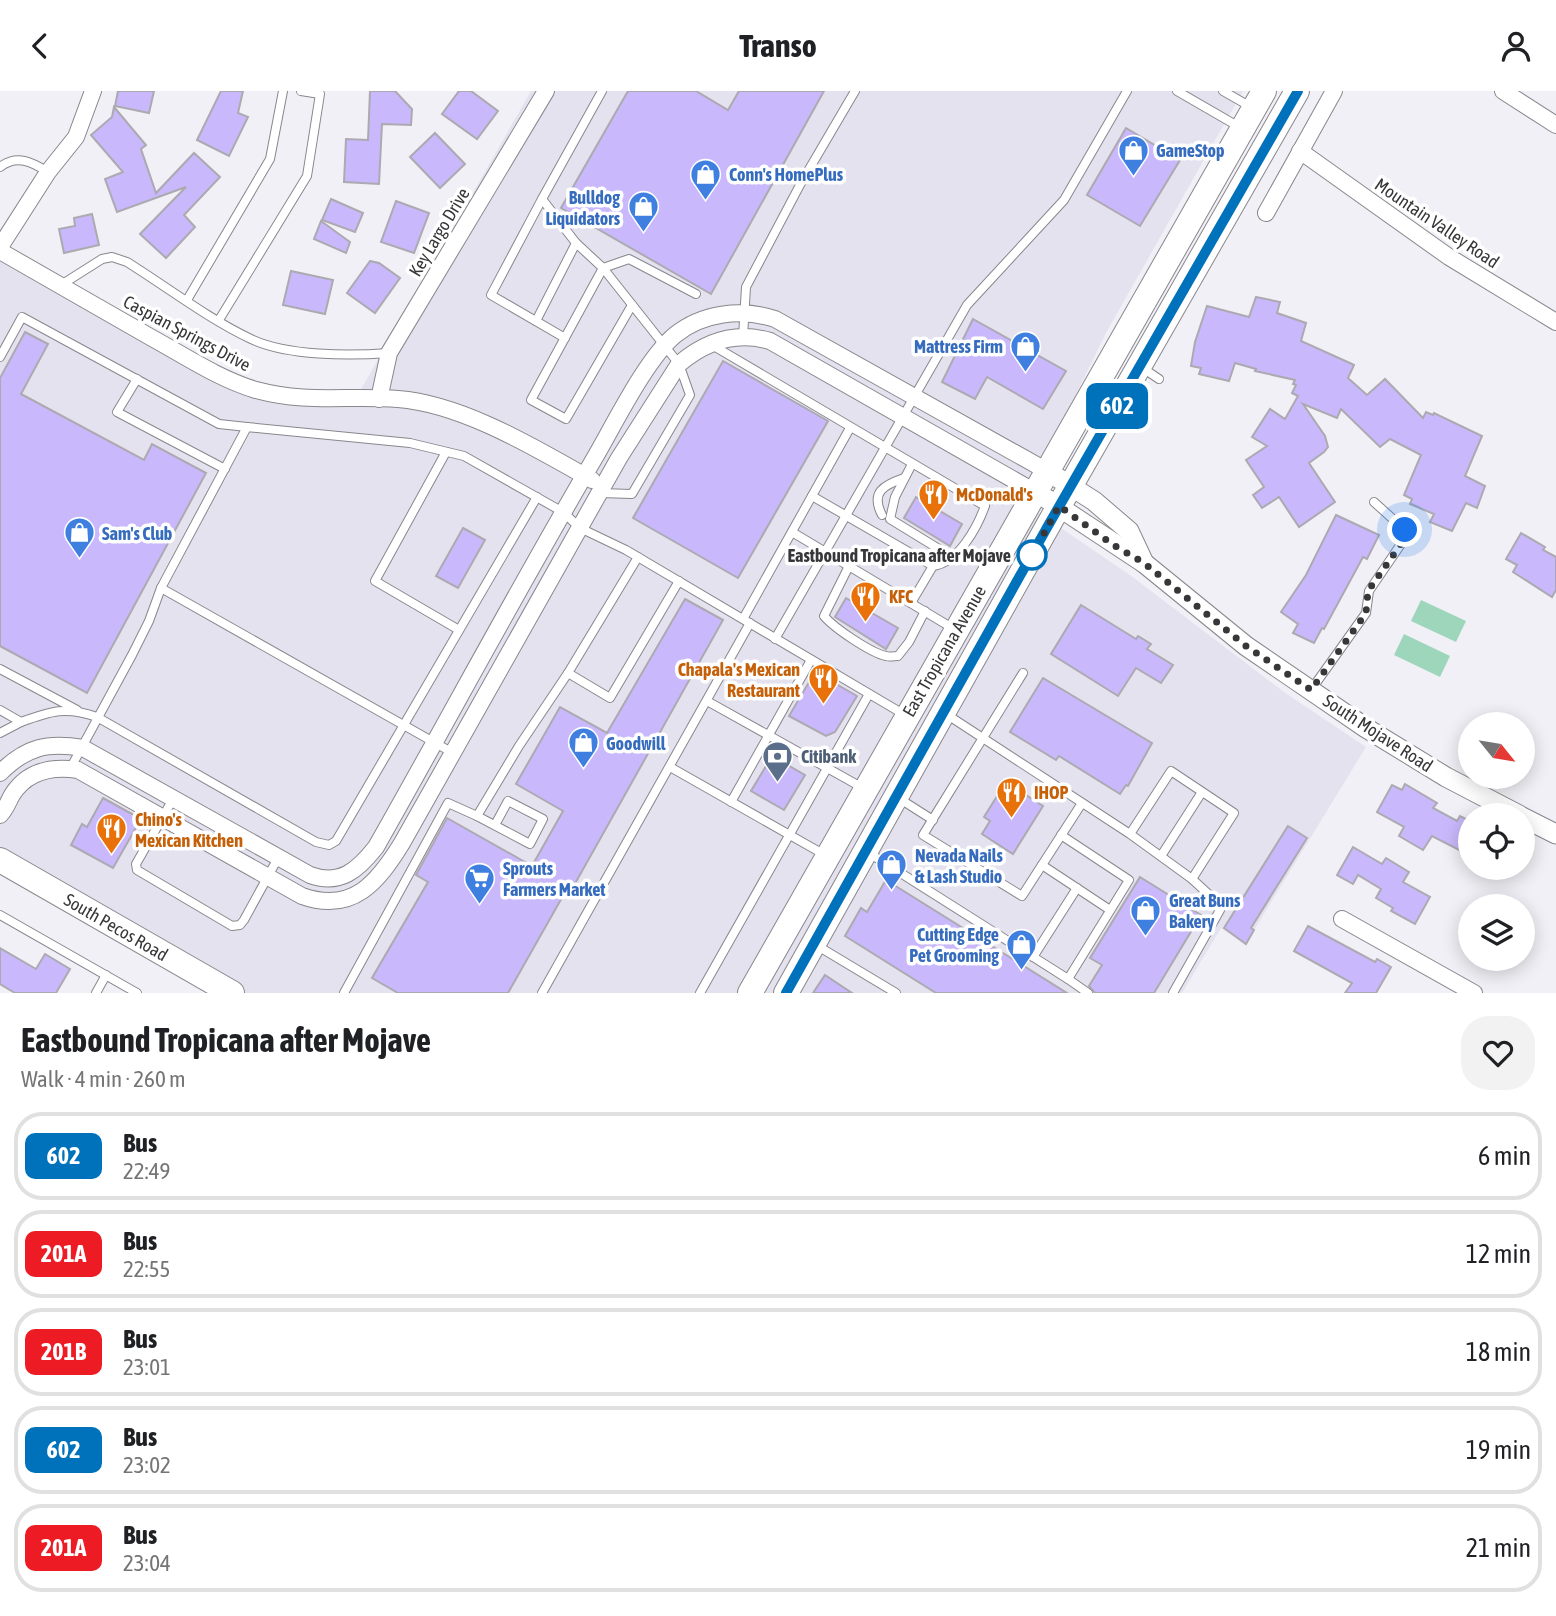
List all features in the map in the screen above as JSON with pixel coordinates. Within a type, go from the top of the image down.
[{"type":"main road","name":"East Tropicana Avenue","points":[[786,993],[1059,506],[1149,373],[1218,230],[1297,91]]},
{"type":"main road","points":[[1218,230],[1227,199],[1254,139],[1257,124],[1253,109]]},
{"type":"main road","name":"East Tropicana Avenue","points":[[750,993],[1253,109]]},
{"type":"main road","points":[[865,851],[862,839],[865,826],[909,733],[910,723],[907,716]]},
{"type":"main road","name":"South Pecos Road","points":[[0,860],[232,993]]},
{"type":"street","points":[[0,249],[48,172],[76,137],[93,91]]},
{"type":"street","name":"Key Largo Drive","points":[[379,398],[389,353],[546,91]]},
{"type":"street","points":[[1266,213],[1334,91]]},
{"type":"street","points":[[1503,91],[1556,125]]},
{"type":"street","name":"Mountain Valley Road","points":[[1300,151],[1448,257],[1556,322]]},
{"type":"street","name":"Caspian Springs Drive","points":[[0,249],[214,373],[254,389],[289,397],[315,400],[399,399],[439,406],[476,419],[584,476],[601,490]]},
{"type":"street","points":[[0,773],[25,752],[61,744],[79,748],[320,879],[337,879],[354,871],[376,847],[563,512],[657,353],[688,325],[729,313],[761,315],[775,319],[914,398],[1041,482]]},
{"type":"street","points":[[0,815],[13,793],[28,777],[48,769],[78,770],[316,901],[333,901],[357,895],[385,871],[601,490],[679,364],[710,344],[731,337],[754,336],[771,341],[904,416],[1041,482]]},
{"type":"street","name":"South Mojave Road","points":[[1041,482],[1072,485],[1129,531],[1144,563]]},
{"type":"street","name":"South Mojave Road","points":[[1041,482],[1059,506],[1144,563],[1246,646],[1366,728],[1434,770],[1496,803]]},
{"type":"street","name":"South Mojave Road","points":[[1535,823],[1556,834]]},
{"type":"street","points":[[1342,919],[1474,993]]},
{"type":"lane","points":[[187,300],[270,159],[283,91]]},
{"type":"lane","points":[[219,320],[306,176],[320,94],[302,91]]},
{"type":"lane","points":[[565,338],[491,295],[602,91]]},
{"type":"lane","points":[[743,337],[746,287],[801,183],[855,91]]},
{"type":"lane","points":[[775,639],[967,305],[1064,200],[1128,91]]},
{"type":"lane","points":[[1177,91],[1253,109]]},
{"type":"lane","points":[[1223,91],[1253,109]]},
{"type":"lane","points":[[0,167],[8,161],[28,160],[48,172]]},
{"type":"lane","points":[[542,199],[576,243],[603,268],[679,364],[690,395],[632,494],[601,490]]},
{"type":"lane","points":[[536,321],[576,243]]},
{"type":"lane","points":[[61,285],[102,259],[112,257],[127,262],[252,340],[290,349],[343,356],[389,353]]},
{"type":"lane","points":[[632,305],[566,419],[531,400],[603,268],[629,259],[696,294]]},
{"type":"lane","points":[[0,357],[22,317],[219,424],[410,443],[464,456],[563,512],[580,528],[638,557],[907,716]]},
{"type":"lane","points":[[710,344],[985,506],[966,541],[952,557],[933,566],[812,496]]},
{"type":"lane","points":[[137,379],[117,412],[225,469]]},
{"type":"lane","points":[[70,769],[79,748],[132,656],[161,588],[247,427]]},
{"type":"lane","points":[[542,993],[707,701],[792,532],[850,428]]},
{"type":"lane","points":[[446,452],[375,581],[458,630]]},
{"type":"lane","points":[[912,464],[895,497],[890,519],[952,557]]},
{"type":"lane","points":[[882,515],[877,506],[878,494],[885,485],[904,478]]},
{"type":"lane","points":[[0,669],[79,711],[97,717],[316,842],[329,845],[336,841],[537,497]]},
{"type":"lane","points":[[1311,690],[1366,613],[1368,591],[1401,544],[1405,530],[1374,502]]},
{"type":"lane","points":[[792,532],[956,631]]},
{"type":"lane","points":[[477,817],[638,557]]},
{"type":"lane","points":[[849,566],[824,616],[832,626],[858,642],[886,656],[898,656],[909,642],[925,611]]},
{"type":"lane","points":[[911,603],[933,566]]},
{"type":"lane","points":[[568,673],[610,698],[679,581]]},
{"type":"lane","points":[[161,588],[453,753]]},
{"type":"lane","points":[[732,802],[811,660]]},
{"type":"lane","points":[[1023,673],[923,835],[1022,896],[1082,803]]},
{"type":"lane","points":[[700,993],[869,694]]},
{"type":"lane","points":[[707,701],[866,789]]},
{"type":"lane","points":[[0,710],[21,722]]},
{"type":"lane","points":[[0,733],[21,722],[58,710],[79,711]]},
{"type":"lane","points":[[944,712],[1130,834],[1192,879],[1217,902],[1220,910],[1173,993]]},
{"type":"lane","points":[[670,767],[828,856]]},
{"type":"lane","points":[[1130,834],[1171,771],[1234,813],[1192,879]]},
{"type":"lane","points":[[1161,856],[1202,792]]},
{"type":"lane","points":[[896,796],[933,820]]},
{"type":"lane","points":[[173,799],[136,864],[137,870],[232,926],[240,925],[244,920],[278,858]]},
{"type":"lane","points":[[346,992],[448,803],[530,844],[543,819],[508,801],[495,825]]},
{"type":"lane","points":[[1061,835],[1129,880],[1068,979]]},
{"type":"lane","points":[[865,851],[1088,993]]},
{"type":"lane","points":[[1042,865],[1110,910]]},
{"type":"lane","points":[[1033,957],[1077,888]]},
{"type":"lane","points":[[0,915],[137,993]]},
{"type":"lane","points":[[814,944],[897,993]]},
{"type":"lane","points":[[96,993],[106,975]]},
{"type":"shaded area","points":[[531,91],[1243,91],[1107,331],[1021,501],[1130,575],[1284,692],[1366,747],[1245,945],[1221,928],[1182,993],[231,993],[0,864],[0,251],[254,389],[356,398]]},
{"type":"green space","points":[[1421,600],[1466,621],[1456,642],[1411,621]]},
{"type":"green space","points":[[1404,634],[1450,656],[1440,677],[1394,655]]},
{"type":"building","points":[[118,91],[154,91],[149,113],[115,106]]},
{"type":"building","points":[[221,91],[243,91],[238,113],[248,117],[229,156],[197,140]]},
{"type":"building","points":[[370,91],[395,91],[412,109],[411,125],[382,124],[379,184],[344,182],[346,139],[368,140]]},
{"type":"building","points":[[459,91],[471,91],[498,111],[477,139],[442,114]]},
{"type":"building","points":[[628,91],[696,91],[728,110],[739,91],[824,91],[711,294],[561,208]]},
{"type":"building","points":[[114,107],[146,145],[141,149],[156,193],[194,153],[220,177],[184,215],[195,227],[166,258],[140,234],[186,187],[117,212],[105,179],[123,172],[91,135],[112,117]]},
{"type":"building","name":"GameStop","points":[[1126,128],[1180,160],[1140,226],[1087,195]]},
{"type":"building","points":[[435,133],[465,164],[440,188],[410,157]]},
{"type":"building","points":[[331,199],[363,213],[355,232],[322,220]]},
{"type":"building","points":[[396,201],[429,213],[414,253],[381,242]]},
{"type":"building","points":[[92,214],[99,245],[64,253],[59,229],[75,226],[74,218]]},
{"type":"building","points":[[321,221],[350,242],[346,253],[314,239]]},
{"type":"building","points":[[370,261],[379,263],[400,278],[375,313],[347,293]]},
{"type":"building","points":[[291,271],[333,280],[325,314],[283,305]]},
{"type":"building","points":[[1256,297],[1280,302],[1277,313],[1306,323],[1301,341],[1354,365],[1348,378],[1367,395],[1385,379],[1423,418],[1426,412],[1433,415],[1434,413],[1482,436],[1465,476],[1485,486],[1477,508],[1466,503],[1452,531],[1430,522],[1434,514],[1410,504],[1412,499],[1404,495],[1421,455],[1390,439],[1380,447],[1341,409],[1337,418],[1303,404],[1325,436],[1328,447],[1309,463],[1335,502],[1299,527],[1279,497],[1262,508],[1253,495],[1264,487],[1246,460],[1267,446],[1252,437],[1270,409],[1285,419],[1298,396],[1292,393],[1295,380],[1255,371],[1256,369],[1235,363],[1229,381],[1199,374],[1201,368],[1191,366],[1195,342],[1207,306],[1249,317]]},
{"type":"building","points":[[973,319],[1066,371],[1043,409],[987,377],[975,399],[942,382]]},
{"type":"building","name":"Sam's Club","points":[[25,332],[48,344],[21,394],[144,460],[152,444],[206,473],[87,693],[0,646],[0,378]]},
{"type":"building","points":[[723,361],[828,421],[738,578],[633,518]]},
{"type":"building","name":"McDonald's","points":[[916,497],[962,524],[950,546],[904,518]]},
{"type":"building","points":[[1336,515],[1379,535],[1367,559],[1363,557],[1314,643],[1293,633],[1298,624],[1281,612],[1306,575]]},
{"type":"building","points":[[463,528],[485,540],[458,588],[436,576]]},
{"type":"building","points":[[1521,533],[1556,557],[1556,590],[1552,597],[1513,572],[1517,565],[1506,559]]},
{"type":"building","name":"KFC","points":[[846,598],[898,628],[886,649],[835,617]]},
{"type":"building","points":[[685,599],[723,620],[572,889],[568,887],[508,993],[398,993],[372,978],[428,882],[416,875],[447,818],[532,866],[563,811],[516,784],[560,707],[607,733]]},
{"type":"building","points":[[1081,605],[1136,639],[1138,636],[1151,644],[1147,649],[1173,665],[1161,683],[1136,668],[1118,696],[1051,654]]},
{"type":"building","name":"Chapala's Mexican Restaurant","points":[[815,672],[857,696],[835,732],[826,736],[789,716]]},
{"type":"building","points":[[1043,678],[1152,743],[1128,786],[1126,785],[1120,794],[1059,756],[1056,760],[1010,732]]},
{"type":"building","name":"Citibank","points":[[772,756],[805,775],[784,810],[751,791]]},
{"type":"building","name":"IHOP","points":[[1006,782],[1043,806],[1013,854],[982,834],[990,821],[984,817]]},
{"type":"building","points":[[1405,784],[1437,803],[1433,808],[1458,819],[1458,849],[1432,836],[1423,850],[1399,836],[1404,827],[1377,812],[1392,785],[1402,790]]},
{"type":"building","points":[[103,798],[141,819],[113,868],[71,845],[82,824],[87,827]]},
{"type":"building","points":[[1288,826],[1307,838],[1251,928],[1254,930],[1246,944],[1224,928]]},
{"type":"building","points":[[1353,847],[1382,864],[1386,858],[1409,872],[1403,882],[1430,897],[1415,924],[1391,911],[1393,908],[1376,898],[1381,889],[1358,875],[1353,884],[1337,875]]},
{"type":"building","name":"Great Buns Bakery","points":[[1140,877],[1201,915],[1154,993],[1095,993],[1089,986],[1102,965],[1090,958]]},
{"type":"building","points":[[886,880],[1067,993],[936,993],[845,936],[861,908],[867,912]]},
{"type":"building","points":[[1308,926],[1375,962],[1377,959],[1391,967],[1376,993],[1345,993],[1352,983],[1294,951]]},
{"type":"building","points":[[0,948],[36,969],[45,954],[70,969],[56,993],[15,993],[0,984]]},
{"type":"building","points":[[825,975],[852,993],[813,993]]},
{"type":"bus line","name":"602","points":[[786,993],[1049,524],[1298,91]]},
{"type":"place","name":"GameStop","points":[[1133,177]]},
{"type":"place","name":"Conn's HomePlus","points":[[706,201]]},
{"type":"place","name":"Bulldog Liquidators","points":[[643,234]]},
{"type":"place","name":"Mattress Firm","points":[[1026,373]]},
{"type":"place","name":"McDonald's","points":[[933,521]]},
{"type":"place","name":"Eastbound Tropicana after Mojave","points":[[1032,555]]},
{"type":"place","name":"Sam's Club","points":[[79,560]]},
{"type":"place","name":"KFC","points":[[866,623]]},
{"type":"place","name":"Chapala's Mexican Restaurant","points":[[823,706]]},
{"type":"place","name":"Goodwill","points":[[583,770]]},
{"type":"place","name":"Citibank","points":[[778,783]]},
{"type":"place","name":"IHOP","points":[[1011,819]]},
{"type":"place","name":"Chino's Mexican Kitchen","points":[[112,856]]},
{"type":"place","name":"Nevada Nails & Lash Studio","points":[[892,892]]},
{"type":"place","name":"Sprouts Farmers Market","points":[[480,905]]},
{"type":"place","name":"Great Buns Bakery","points":[[1146,937]]},
{"type":"place","name":"Cutting Edge Pet Grooming","points":[[1022,971]]},
{"type":"route","points":[[1032,555],[1059,506],[1144,563],[1246,646],[1311,690],[1366,613],[1368,591],[1401,544],[1405,530]]}]
